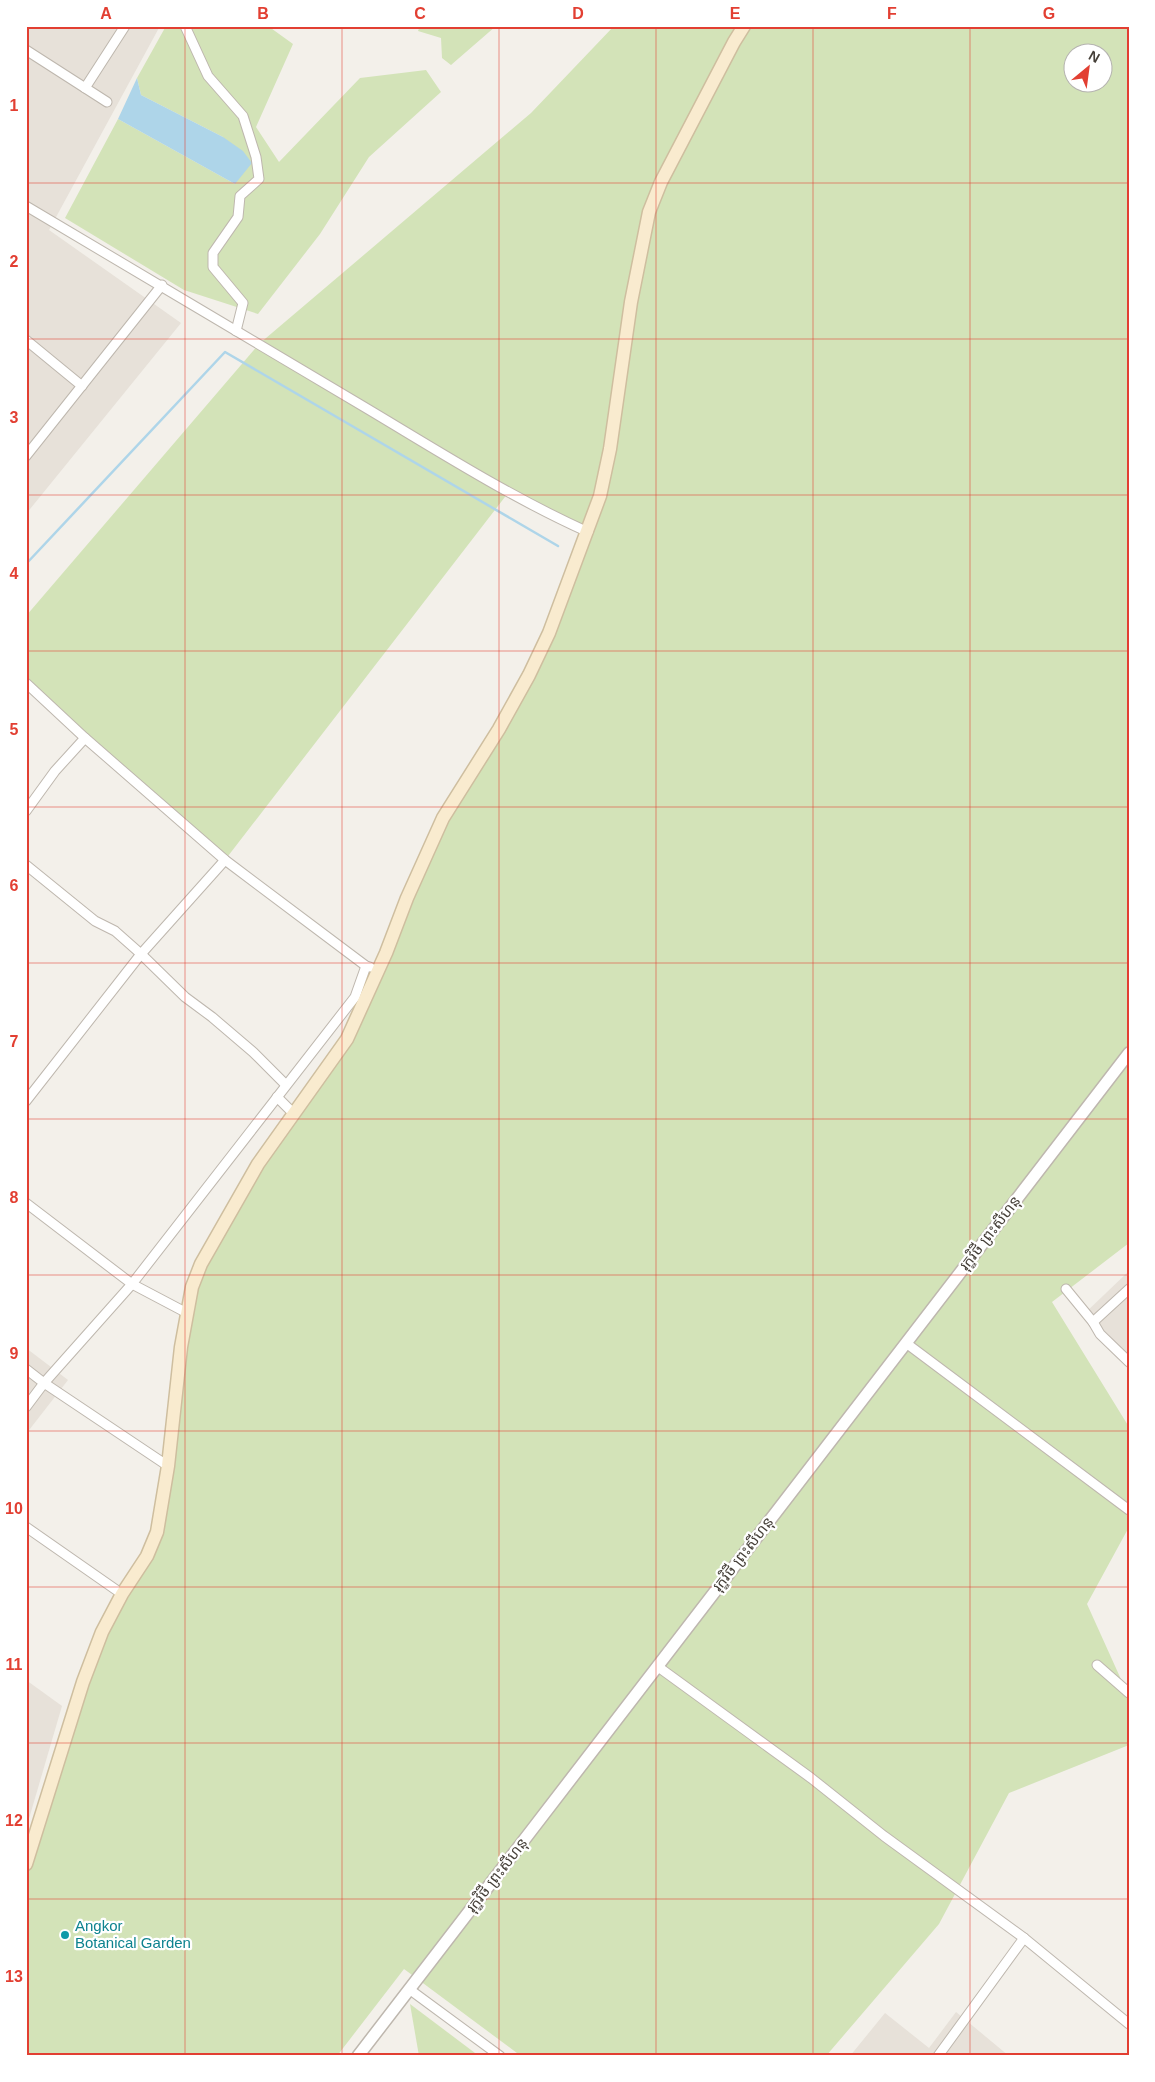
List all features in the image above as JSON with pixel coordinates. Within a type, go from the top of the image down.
[{"type":"main road","points":[[26,1864],[83,1682],[102,1632],[122,1594],[147,1556],[156,1532],[168,1466],[187,1313],[192,1287],[202,1264],[258,1164],[348,1038],[379,970],[407,898],[443,818],[499,729],[529,675],[549,633],[600,496],[610,449],[631,302],[649,212],[661,182],[744,26]]},
{"type":"street","points":[[86,88],[125,26]]},
{"type":"street","points":[[185,26],[208,76],[243,116],[256,157],[260,179],[240,196],[238,217],[213,252],[213,267],[243,303],[236,331]]},
{"type":"street","points":[[26,50],[107,102]]},
{"type":"street","points":[[26,206],[162,285],[435,451],[539,510],[588,532]]},
{"type":"street","points":[[26,456],[162,285]]},
{"type":"street","points":[[26,340],[82,386]]},
{"type":"street","points":[[26,683],[84,738],[225,860],[366,966],[379,970]]},
{"type":"street","points":[[26,811],[55,771],[84,738]]},
{"type":"street","points":[[26,1101],[141,954],[225,860]]},
{"type":"street","points":[[26,865],[95,921],[114,931],[141,954],[185,998],[212,1017],[253,1052],[286,1085]]},
{"type":"street","points":[[26,1407],[44,1383],[132,1284],[355,997],[366,966]]},
{"type":"street","name":"រុក្ខវិថី ព្រះសីហនុ","points":[[358,2056],[1129,1053]]},
{"type":"street","points":[[277,1097],[294,1114]]},
{"type":"street","points":[[26,1203],[132,1284],[187,1313]]},
{"type":"street","points":[[1066,1289],[1093,1322],[1100,1334],[1129,1362]]},
{"type":"street","points":[[1093,1322],[1129,1289]]},
{"type":"street","points":[[906,1343],[1129,1510]]},
{"type":"street","points":[[26,1369],[168,1466]]},
{"type":"street","points":[[26,1526],[122,1594]]},
{"type":"street","points":[[1097,1665],[1129,1693]]},
{"type":"street","points":[[657,1666],[811,1778],[892,1842],[1024,1938],[1129,2024]]},
{"type":"street","points":[[938,2056],[1024,1938]]},
{"type":"street","points":[[409,1989],[500,2056]]},
{"type":"shaded area","points":[[26,26],[160,26],[49,230],[181,323],[26,514]]},
{"type":"shaded area","points":[[1129,1271],[1129,1362],[1082,1316]]},
{"type":"shaded area","points":[[26,1348],[68,1380],[26,1434]]},
{"type":"shaded area","points":[[26,1680],[62,1706],[26,1829]]},
{"type":"shaded area","points":[[956,2012],[1009,2056],[850,2056],[885,2013],[929,2048]]},
{"type":"green space","points":[[166,26],[268,26],[293,44],[256,127],[279,162],[360,78],[426,70],[441,92],[369,157],[320,234],[258,314],[184,290],[65,218],[118,119],[235,184],[223,137],[141,95],[137,78]]},
{"type":"green space","points":[[420,26],[496,26],[451,65],[442,58],[441,38],[418,31]]},
{"type":"green space","points":[[614,26],[1129,26],[1129,1243],[1052,1302],[1129,1427],[1129,1527],[1087,1604],[1129,1697],[1129,1745],[1009,1793],[939,1924],[826,2056],[521,2056],[404,1969],[337,2056],[26,2056],[26,1886],[36,1834],[83,1682],[147,1556],[192,1287],[258,1164],[347,1039],[443,818],[499,729],[587,532],[508,493],[225,860],[26,683],[26,616],[259,344],[531,113]]},
{"type":"green space","points":[[410,2004],[479,2056],[419,2056]]},
{"type":"water","points":[[137,78],[141,95],[223,137],[243,151],[252,163],[235,184],[118,119]]},
{"type":"waterway","points":[[26,564],[225,352],[558,546]]},
{"type":"place","name":"Angkor Botanical Garden","points":[[65,1935]]}]
